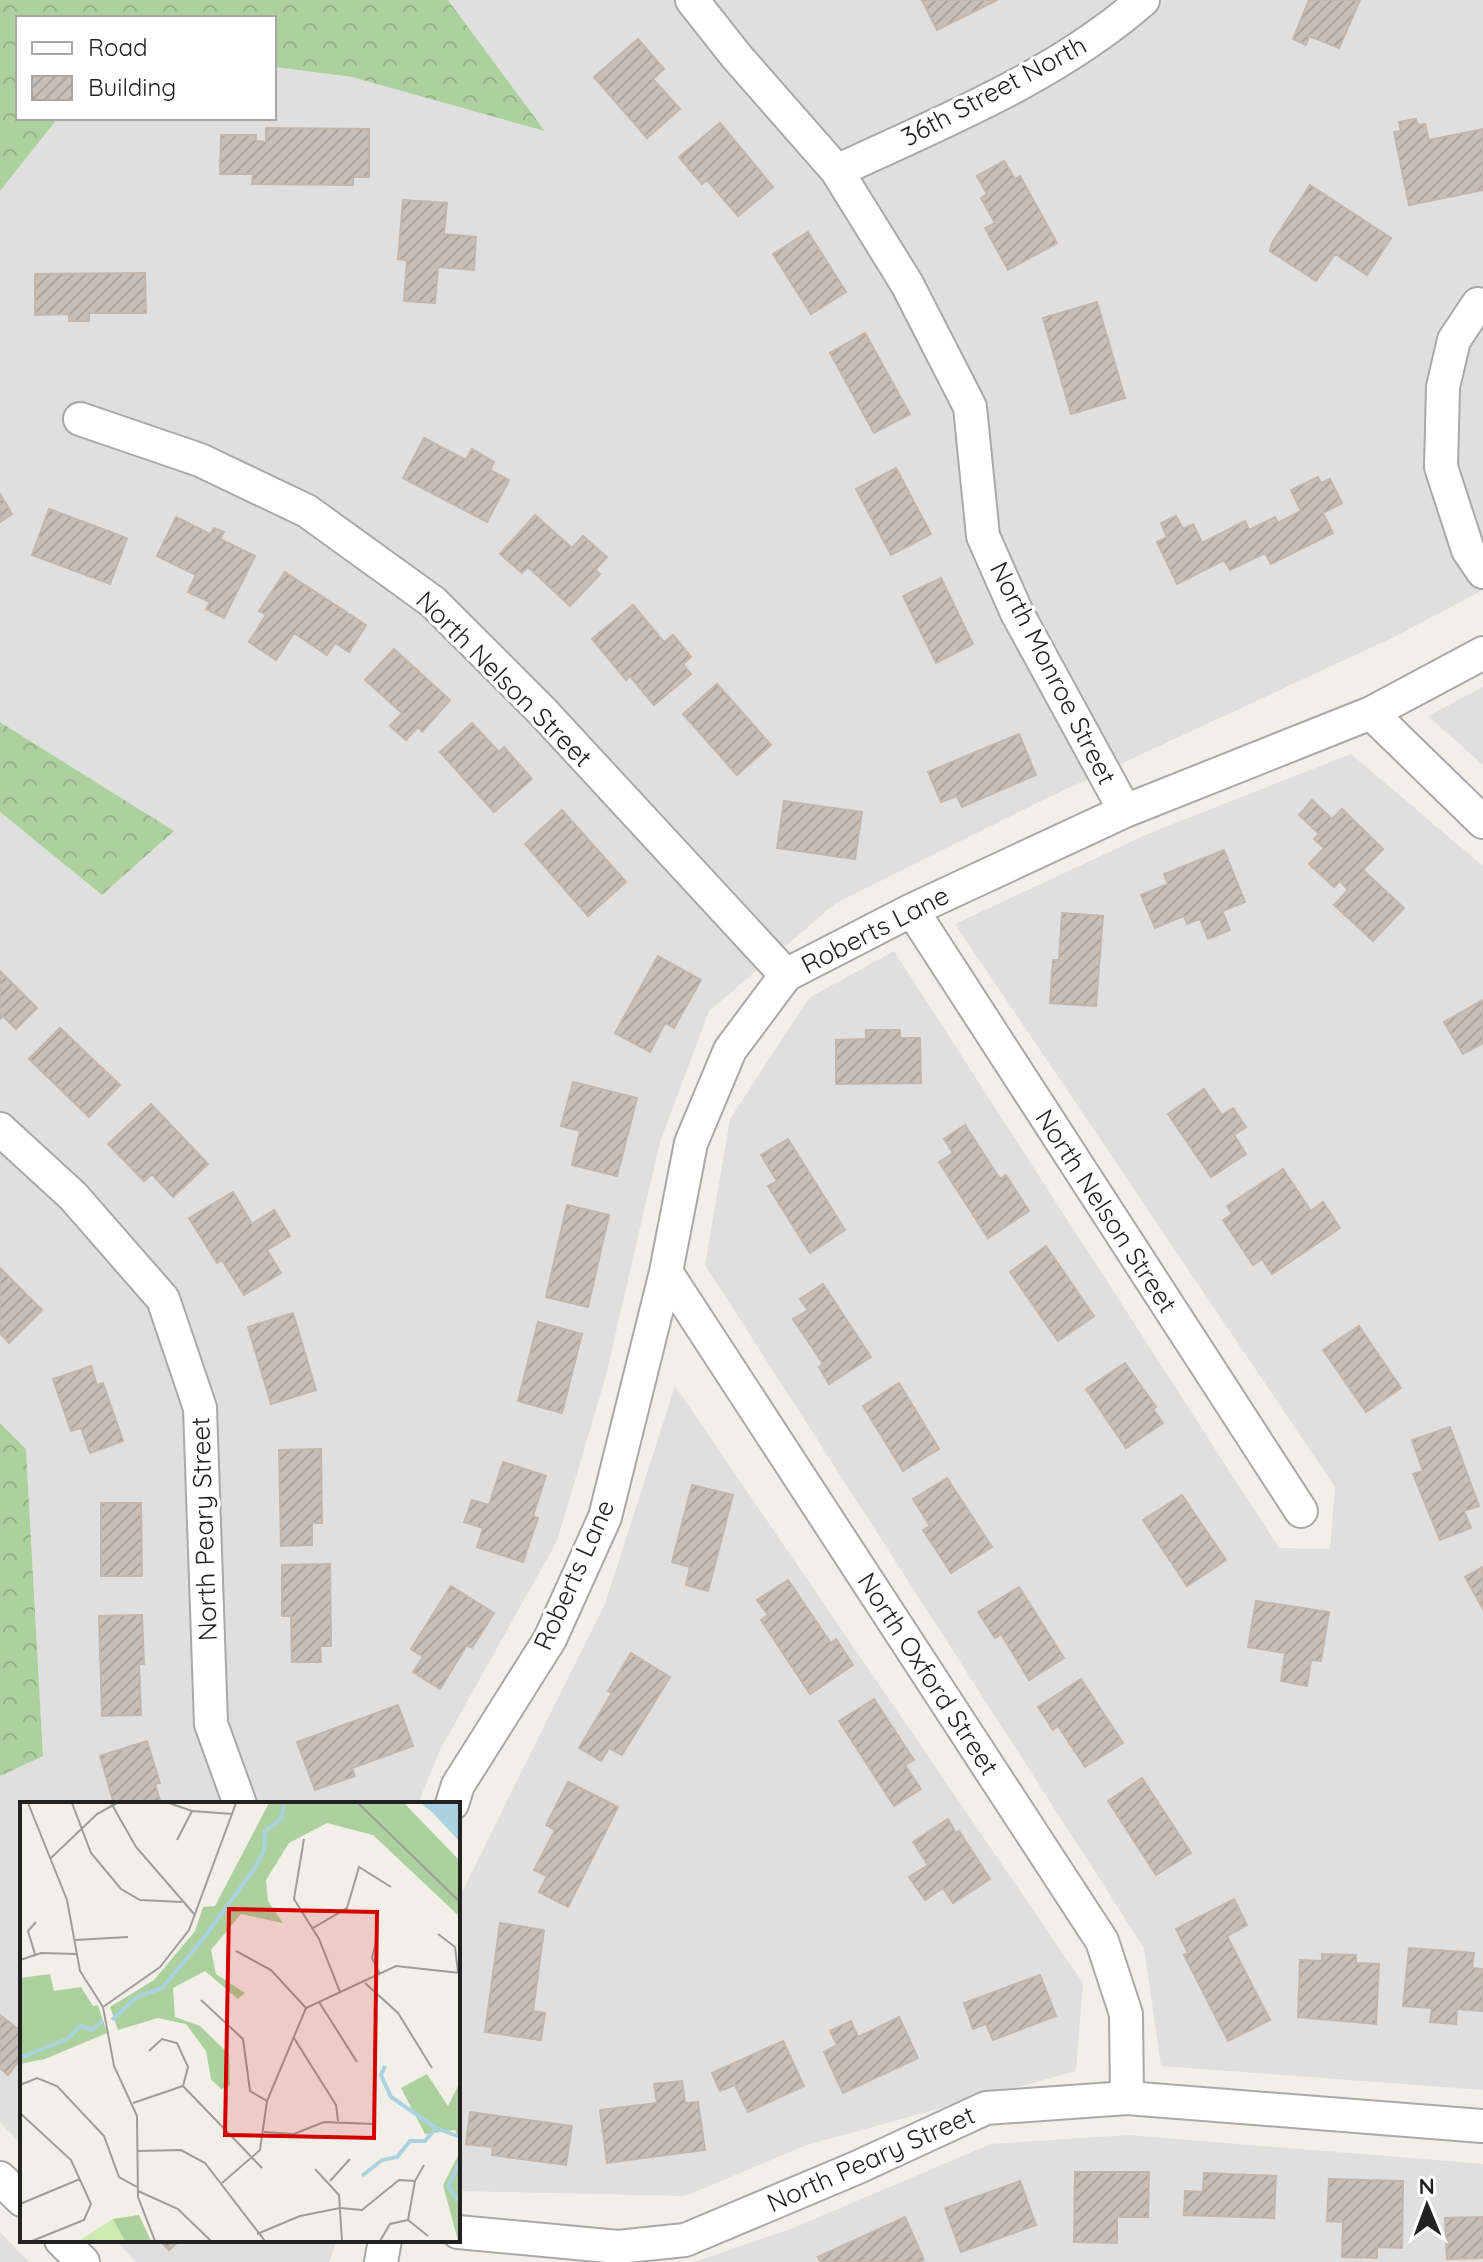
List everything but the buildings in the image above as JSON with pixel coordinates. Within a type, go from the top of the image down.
[{"type":"street","name":"North Monroe Street","points":[[692,0],[737,57],[837,171],[907,284],[970,407],[983,536],[1017,613],[1125,811]]},
{"type":"street","name":"36th Street North","points":[[837,171],[1006,91],[1111,28],[1143,0]]},
{"type":"street","points":[[1478,304],[1454,340],[1450,356],[1443,387],[1441,467],[1468,550],[1483,572]]},
{"type":"street","name":"North Nelson Street","points":[[80,419],[200,460],[307,511],[433,602],[542,711],[786,975]]},
{"type":"street","name":"Roberts Lane","points":[[453,1802],[458,1785],[550,1639],[605,1517],[666,1272],[691,1143],[730,1050],[786,975],[912,910],[1125,811],[1371,713],[1483,653]]},
{"type":"street","points":[[1371,713],[1483,822]]},
{"type":"street","name":"North Nelson Street","points":[[912,910],[1301,1511]]},
{"type":"street","name":"North Peary Street","points":[[0,1129],[73,1196],[163,1299],[200,1408],[211,1724],[239,1802]]},
{"type":"street","name":"North Oxford Street","points":[[666,1272],[1102,1941],[1126,2014],[1127,2098]]},
{"type":"street","name":"North Peary Street","points":[[460,2232],[618,2247],[685,2240],[856,2168],[986,2108],[1127,2098],[1482,2126]]},
{"type":"street","points":[[0,2178],[20,2198]]},
{"type":"street","points":[[63,2242],[83,2262]]},
{"type":"street","points":[[381,2262],[385,2242]]},
{"type":"shaded area","points":[[448,0],[1483,0],[1483,590],[1394,637],[1045,799],[836,903],[709,1011],[660,1142],[605,1379],[557,1541],[440,1750],[419,1802],[20,1802],[20,2143],[0,2122],[0,1776],[43,1755],[26,1449],[0,1423],[0,812],[102,895],[174,831],[0,722],[0,191],[56,120],[276,120],[276,67],[352,77],[544,129]]},
{"type":"shaded area","points":[[1483,687],[1483,765],[1428,716]]},
{"type":"shaded area","points":[[1351,754],[1483,866],[1483,2090],[1161,2066],[1144,1948],[705,1265],[730,1119],[809,998],[894,951],[1279,1548],[1330,1549],[1335,1487],[955,924],[1150,833]]},
{"type":"shaded area","points":[[675,1386],[1083,1983],[1076,2071],[807,2145],[685,2196],[460,2191],[460,1896],[605,1604]]},
{"type":"shaded area","points":[[1129,2135],[1483,2164],[1483,2262],[694,2262],[793,2228],[991,2144]]},
{"type":"shaded area","points":[[0,2232],[29,2262],[0,2262]]},
{"type":"shaded area","points":[[117,2242],[336,2242],[329,2262],[136,2262]]},
{"type":"green space","points":[[0,0],[448,0],[545,131],[352,77],[276,67],[276,16],[16,16],[16,120],[56,120],[0,191]]},
{"type":"green space","points":[[0,722],[174,831],[102,895],[0,812]]},
{"type":"green space","points":[[0,1423],[26,1449],[43,1756],[0,1776]]}]
